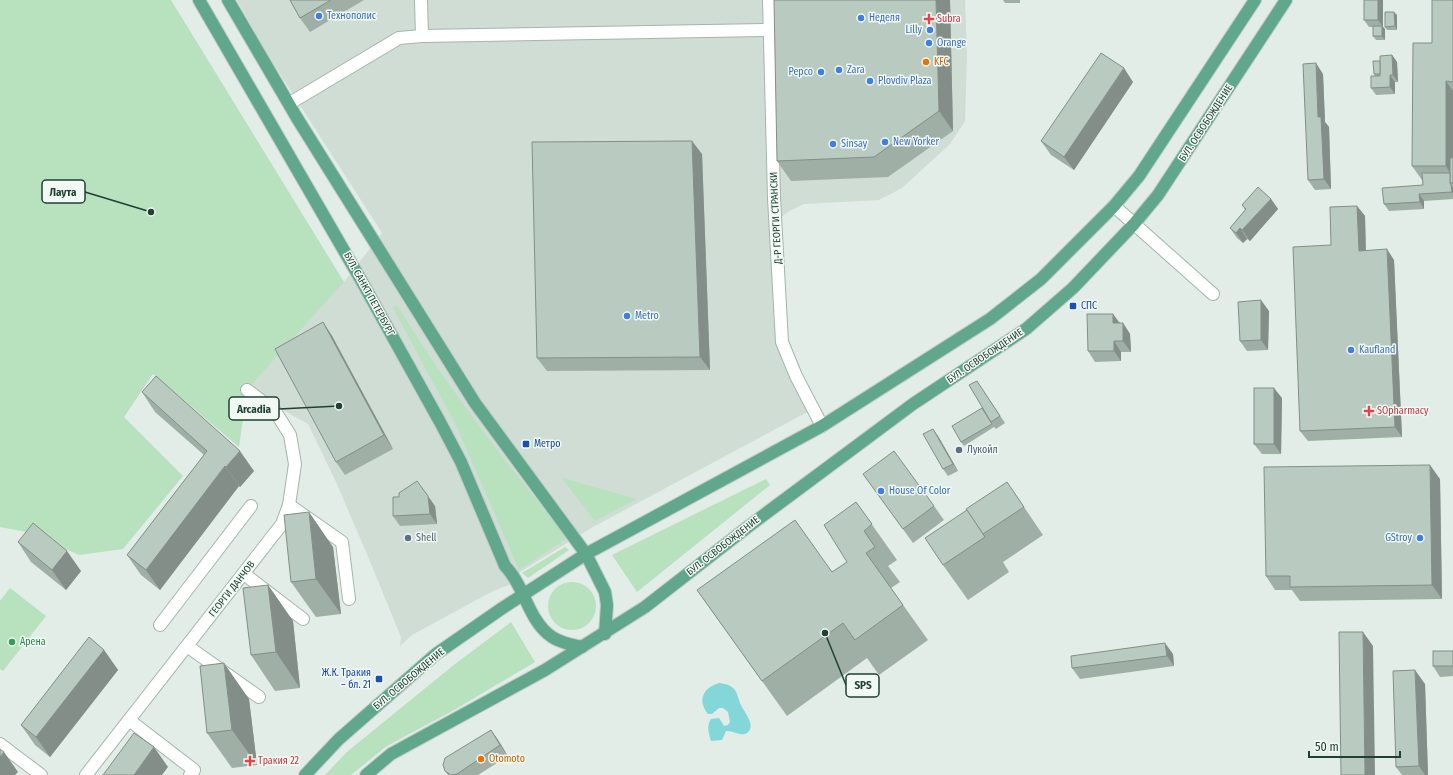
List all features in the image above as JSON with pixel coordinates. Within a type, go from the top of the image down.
[{"type":"main road","name":"БУЛ. САНКТ ПЕТЕРБУРГ","points":[[199,0],[361,280],[440,422],[461,462],[505,566],[515,575],[523,595],[543,629],[553,638],[582,647]]},
{"type":"main road","points":[[228,0],[475,403],[586,554],[605,592],[607,605],[605,634]]},
{"type":"main road","points":[[586,554],[759,462],[822,426],[990,319],[1041,279],[1114,206],[1139,176],[1255,0]]},
{"type":"main road","name":"БУЛ. ОСВОБОЖДЕНИЕ","points":[[582,647],[605,634],[645,607],[748,526],[914,404],[1026,329],[1073,288],[1134,224],[1158,195],[1286,0]]},
{"type":"main road","name":"БУЛ. ОСВОБОЖДЕНИЕ","points":[[305,775],[339,739],[436,654],[586,554]]},
{"type":"main road","points":[[366,775],[391,754],[533,675],[545,670],[582,647]]},
{"type":"street","points":[[421,0],[422,36]]},
{"type":"street","name":"Д-Р ГЕОРГИ СТРАНСКИ","points":[[769,0],[774,198],[782,342],[796,376],[822,426]]},
{"type":"street","points":[[290,103],[399,38],[422,36],[769,30]]},
{"type":"street","points":[[1114,206],[1213,294]]},
{"type":"street","name":"ГЕОРГИ ДАНЧОВ","points":[[86,775],[282,524],[289,505],[295,464],[290,435],[275,411],[247,390]]},
{"type":"street","points":[[289,505],[342,542],[349,599]]},
{"type":"street","points":[[160,625],[251,506]]},
{"type":"street","points":[[244,574],[303,619]]},
{"type":"street","points":[[187,646],[259,696]]},
{"type":"street","points":[[129,720],[194,770],[190,775]]},
{"type":"street","points":[[0,744],[40,775]]},
{"type":"shaded area","points":[[237,0],[965,0],[967,57],[965,121],[950,144],[902,188],[879,200],[804,204],[791,210],[776,221],[782,342],[813,409],[593,527],[515,575],[513,583],[491,592],[412,635],[400,646],[401,637],[369,559],[336,482],[308,424],[247,390],[344,282],[382,233],[264,49]]},
{"type":"green space","points":[[0,0],[171,0],[344,282],[247,390],[239,447],[153,374],[124,417],[183,476],[123,549],[79,555],[27,532],[0,527]]},
{"type":"green space","points":[[397,305],[436,366],[457,395],[500,453],[567,538],[519,570],[457,427],[393,308]]},
{"type":"green space","points":[[562,478],[637,499],[595,521]]},
{"type":"green space","points":[[766,479],[770,485],[637,592],[612,555]]},
{"type":"green space","points":[[565,547],[569,550],[528,578],[522,573]]},
{"type":"green space","points":[[572,582],[581,584],[589,589],[594,597],[596,606],[594,615],[589,623],[581,628],[572,630],[563,628],[555,623],[550,615],[548,606],[550,597],[555,589],[563,584]]},
{"type":"green space","name":"Арена","points":[[10,588],[46,616],[3,671],[0,669],[0,601]]},
{"type":"green space","points":[[511,622],[535,662],[456,709],[387,746],[351,775],[325,775],[348,751],[455,664]]},
{"type":"water","points":[[719,683],[728,685],[735,690],[749,719],[751,727],[745,734],[726,731],[722,740],[711,741],[708,727],[711,719],[719,718],[724,726],[728,725],[730,722],[728,712],[723,708],[719,708],[712,714],[708,714],[703,704],[702,699],[706,691],[713,685]]},
{"type":"building","points":[[290,0],[331,0],[300,18]]},
{"type":"building","name":"Plovdiv Plaza","points":[[774,0],[936,0],[939,111],[874,157],[777,161]]},
{"type":"building","points":[[1364,0],[1378,0],[1378,20],[1364,20]]},
{"type":"building","points":[[1432,0],[1453,0],[1453,82],[1446,81],[1446,166],[1412,166],[1413,43],[1432,43]]},
{"type":"building","points":[[1385,12],[1394,12],[1395,26],[1385,27]]},
{"type":"building","points":[[1373,26],[1382,26],[1382,36],[1373,36]]},
{"type":"building","points":[[1101,53],[1124,68],[1064,157],[1041,141]]},
{"type":"building","points":[[1392,55],[1393,75],[1390,75],[1390,87],[1371,88],[1371,76],[1380,76],[1380,56]]},
{"type":"building","points":[[1373,61],[1380,61],[1380,74],[1374,74]]},
{"type":"building","points":[[1316,63],[1318,117],[1321,117],[1324,179],[1308,180],[1303,64]]},
{"type":"building","name":"Metro","points":[[692,141],[700,357],[537,358],[532,142]]},
{"type":"building","points":[[1450,158],[1453,158],[1453,183],[1450,183]]},
{"type":"building","points":[[1422,173],[1450,173],[1452,192],[1419,194],[1420,202],[1384,204],[1382,188],[1423,185]]},
{"type":"building","points":[[1258,187],[1271,199],[1242,230],[1240,228],[1236,233],[1230,228],[1246,209],[1242,205]]},
{"type":"building","name":"Kaufland","points":[[1357,206],[1359,251],[1387,249],[1395,427],[1300,431],[1293,247],[1331,245],[1330,207]]},
{"type":"building","points":[[1261,300],[1261,340],[1240,341],[1238,302]]},
{"type":"building","points":[[1087,314],[1113,314],[1113,323],[1123,323],[1123,341],[1114,341],[1114,351],[1088,351]]},
{"type":"building","points":[[323,322],[384,435],[336,462],[275,349]]},
{"type":"building","points":[[156,376],[240,451],[226,467],[225,466],[146,570],[127,555],[207,451],[142,392]]},
{"type":"building","points":[[977,381],[1000,416],[991,422],[969,385]]},
{"type":"building","points":[[1254,388],[1274,388],[1274,444],[1254,444]]},
{"type":"building","points":[[982,408],[992,424],[961,442],[952,426]]},
{"type":"building","points":[[933,429],[953,464],[943,469],[923,434]]},
{"type":"building","points":[[894,451],[934,506],[903,529],[863,474]]},
{"type":"building","points":[[1430,465],[1432,585],[1290,587],[1290,576],[1266,576],[1264,467]]},
{"type":"building","points":[[417,481],[428,496],[430,514],[393,516],[393,497],[399,497],[399,493]]},
{"type":"building","points":[[1007,482],[1024,507],[983,534],[966,509]]},
{"type":"building","points":[[856,502],[872,524],[864,531],[875,547],[866,553],[903,605],[855,640],[843,623],[762,681],[697,590],[795,520],[832,572],[847,562],[824,525]]},
{"type":"building","points":[[967,510],[985,537],[943,565],[925,538]]},
{"type":"building","points":[[309,512],[316,579],[291,582],[284,515]]},
{"type":"building","points":[[33,523],[67,551],[52,570],[18,542]]},
{"type":"building","points":[[268,585],[276,652],[251,655],[243,588]]},
{"type":"building","points":[[1339,632],[1363,632],[1365,775],[1341,775]]},
{"type":"building","points":[[89,637],[104,650],[36,737],[21,725]]},
{"type":"building","points":[[1165,643],[1167,656],[1072,668],[1071,656]]},
{"type":"building","points":[[1433,651],[1453,651],[1453,666],[1433,666]]},
{"type":"building","points":[[224,663],[232,730],[207,733],[200,666]]},
{"type":"building","points":[[1415,670],[1419,766],[1396,767],[1393,671]]},
{"type":"building","points":[[491,730],[500,745],[457,774],[451,775],[445,771],[443,765],[445,758]]},
{"type":"building","points":[[134,733],[154,747],[134,775],[103,775]]},
{"type":"building","points":[[0,749],[4,752],[0,757]]},
{"type":"place","name":"Технополис","points":[[319,16]]},
{"type":"place","name":"Неделя","points":[[861,18]]},
{"type":"place","name":"Subra","points":[[929,19]]},
{"type":"place","name":"Lilly","points":[[930,30]]},
{"type":"place","name":"Orange","points":[[929,43]]},
{"type":"place","name":"KFC","points":[[926,62]]},
{"type":"place","name":"Zara","points":[[839,70]]},
{"type":"place","name":"Pepco","points":[[821,72]]},
{"type":"place","name":"Plovdiv Plaza","points":[[870,81]]},
{"type":"place","name":"New Yorker","points":[[885,142]]},
{"type":"place","name":"Sinsay","points":[[833,144]]},
{"type":"place","name":"Лаута","points":[[151,212]]},
{"type":"place","name":"СПС","points":[[1073,306]]},
{"type":"place","name":"Metro","points":[[627,316]]},
{"type":"place","name":"Kaufland","points":[[1351,350]]},
{"type":"place","name":"Arcadia","points":[[339,406]]},
{"type":"place","name":"SOpharmacy","points":[[1369,411]]},
{"type":"place","name":"Метро","points":[[526,444]]},
{"type":"place","name":"Лукойл","points":[[959,450]]},
{"type":"place","name":"House Of Color","points":[[881,491]]},
{"type":"place","name":"Shell","points":[[408,538]]},
{"type":"place","name":"GStroy","points":[[1420,538]]},
{"type":"place","name":"SPS","points":[[825,633]]},
{"type":"place","name":"Арена","points":[[12,642]]},
{"type":"place","name":"Ж.К. Тракия – бл. 21","points":[[379,679]]},
{"type":"place","name":"Otomoto","points":[[481,759]]},
{"type":"place","name":"Тракия 22","points":[[250,761]]}]
